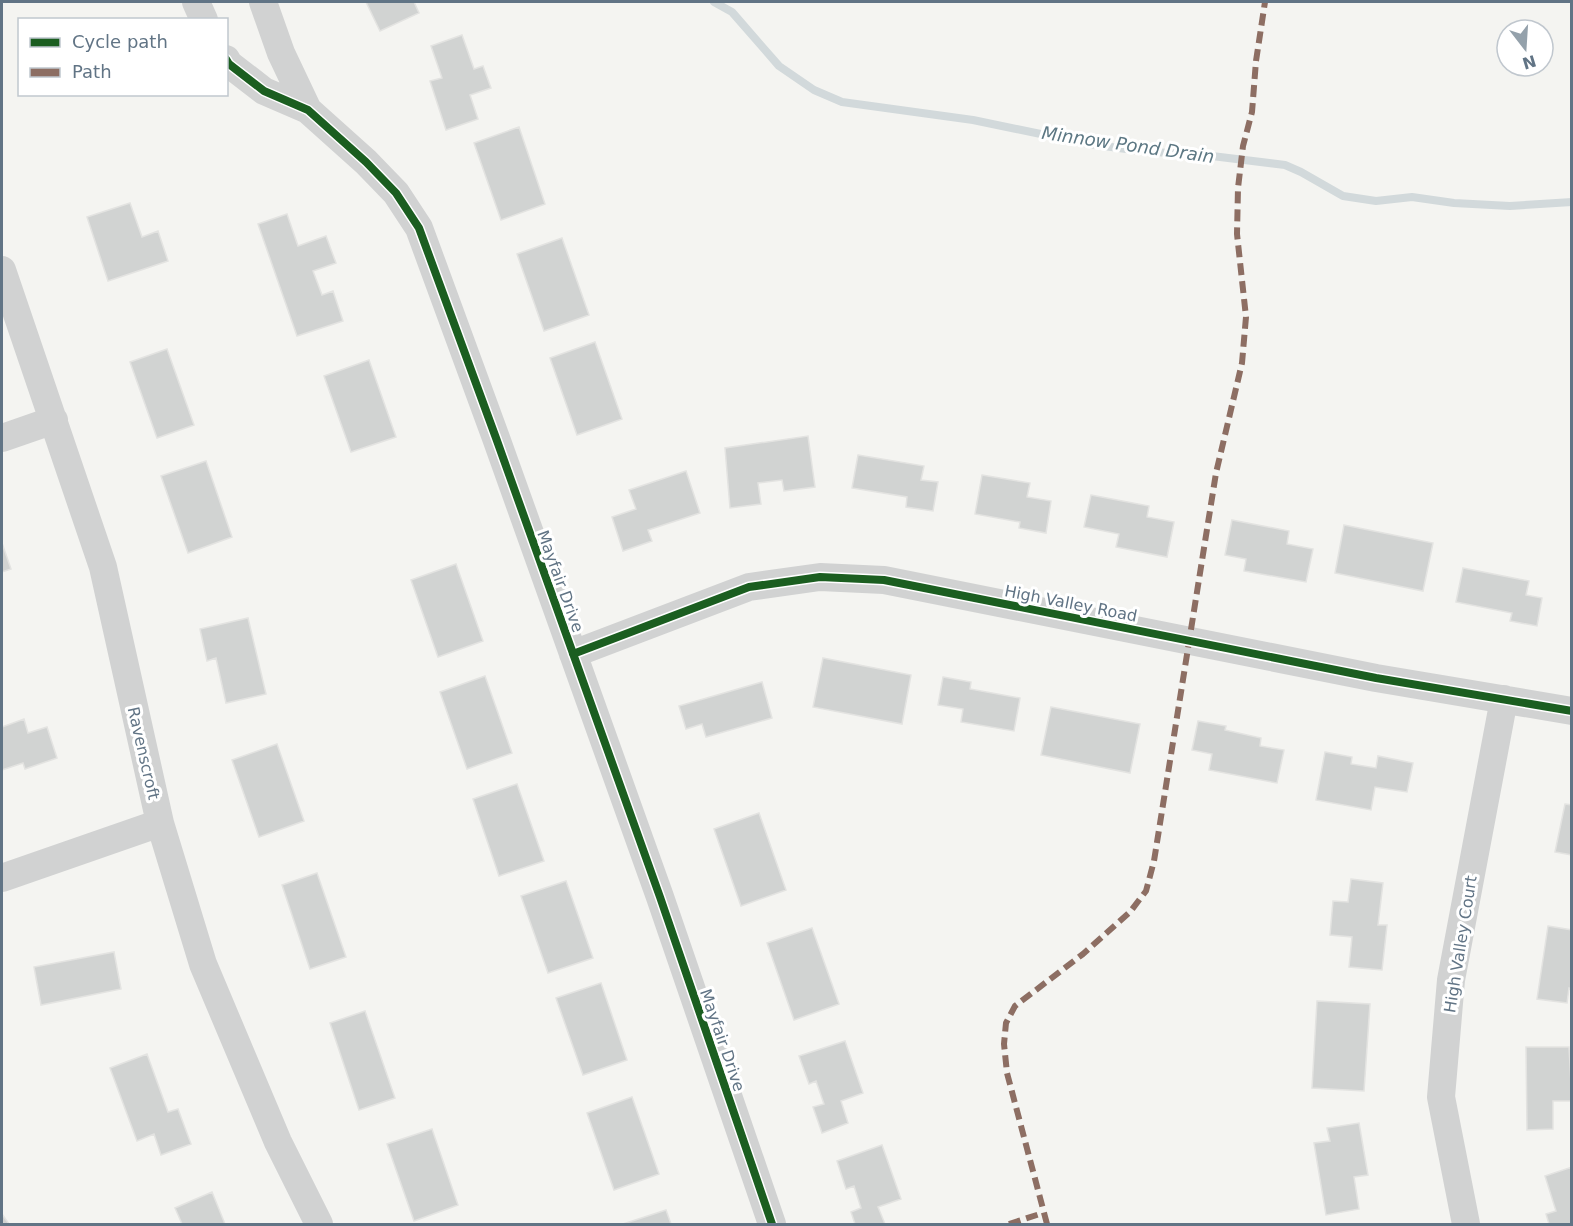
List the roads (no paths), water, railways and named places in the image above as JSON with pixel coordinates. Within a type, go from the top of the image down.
[{"type":"street","points":[[196,2],[203,18]]},
{"type":"street","name":"Mayfair Drive","points":[[263,2],[281,53],[308,110]]},
{"type":"street","name":"Mayfair Drive","points":[[228,62],[264,92],[308,110],[366,162],[396,194],[419,228],[660,897],[772,1224]]},
{"type":"street","name":"Ravenscroft","points":[[2,270],[103,567],[160,823],[202,964],[278,1142],[319,1224]]},
{"type":"street","points":[[2,438],[54,420]]},
{"type":"street","name":"High Valley Road","points":[[573,654],[749,587],[819,577],[884,580],[1376,678],[1572,711]]},
{"type":"street","name":"High Valley Court","points":[[1466,1224],[1441,1097],[1451,980],[1504,699]]},
{"type":"street","points":[[2,878],[160,823]]},
{"type":"waterway","name":"Minnow Pond Drain","points":[[714,2],[732,12],[779,66],[814,90],[842,102],[973,120],[1089,144],[1285,165],[1343,196],[1376,201],[1412,197],[1454,203],[1510,206],[1572,202]]}]
